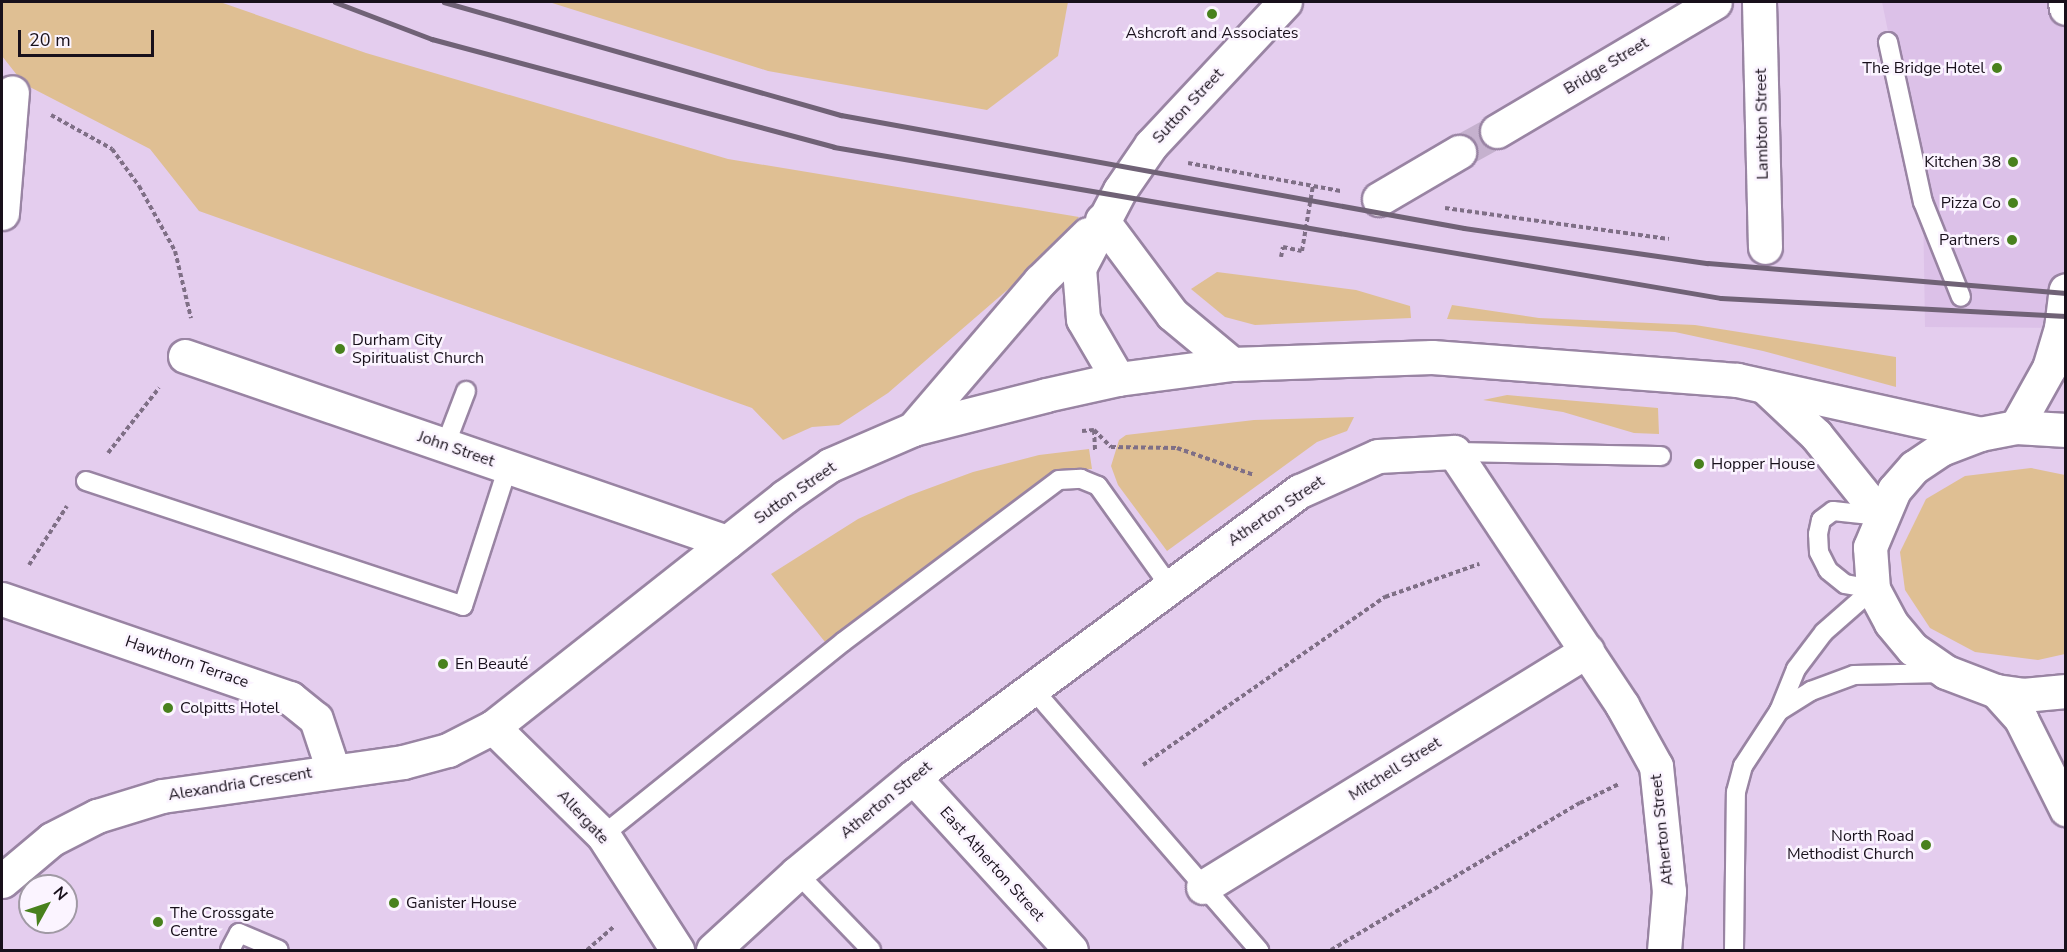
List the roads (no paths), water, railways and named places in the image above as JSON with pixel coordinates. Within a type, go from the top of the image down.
[{"type":"main road","name":"Sutton Street","points":[[1118,379],[1083,319],[1079,268],[1102,220],[1151,145],[1286,2]]},
{"type":"main road","name":"Bridge Street","points":[[1497,131],[1715,2]]},
{"type":"main road","name":"Lambton Street","points":[[1759,2],[1766,247]]},
{"type":"main road","points":[[2065,2],[2066,8]]},
{"type":"main road","points":[[2,213],[7,87]]},
{"type":"main road","points":[[1379,199],[1459,152]]},
{"type":"main road","name":"Sutton Street","points":[[493,726],[727,542],[830,465],[913,429],[1040,281],[1102,220]]},
{"type":"main road","points":[[1102,220],[1172,314],[1232,364]]},
{"type":"main road","points":[[2016,427],[2037,395],[2052,360],[2066,290]]},
{"type":"main road","name":"John Street","points":[[185,356],[727,542]]},
{"type":"main road","points":[[913,429],[1118,379],[1232,364],[1432,357],[1737,380],[1980,434]]},
{"type":"main road","points":[[1764,386],[1816,435],[1881,516]]},
{"type":"main road","points":[[2066,430],[2016,427],[1980,434],[1941,449],[1914,467],[1894,489],[1870,547],[1874,589],[1891,623],[1913,649],[1946,672],[1996,691],[2023,695],[2066,690]]},
{"type":"main road","name":"Atherton Street","points":[[713,951],[797,873],[913,777],[1169,585],[1300,491],[1378,456],[1454,452],[1587,651],[1656,766],[1669,891],[1660,949]]},
{"type":"main road","name":"Hawthorn Terrace","points":[[9,601],[290,698],[316,719],[333,770]]},
{"type":"main road","name":"Mitchell Street","points":[[1203,886],[1587,651]]},
{"type":"main road","points":[[1996,691],[2035,743],[2066,809]]},
{"type":"main road","name":"Alexandria Crescent","points":[[2,881],[52,839],[97,816],[162,796],[333,770],[403,762],[448,750],[493,726]]},
{"type":"main road","name":"Allergate","points":[[493,726],[603,835],[677,951]]},
{"type":"main road","name":"East Atherton Street","points":[[913,777],[1071,951]]},
{"type":"lane","points":[[1888,42],[1923,202],[1961,297]]},
{"type":"lane","points":[[446,446],[466,391]]},
{"type":"lane","points":[[1454,452],[1661,456]]},
{"type":"lane","points":[[86,481],[463,606],[508,467]]},
{"type":"lane","points":[[603,835],[843,642],[1059,480],[1081,479],[1098,486],[1169,585]]},
{"type":"lane","points":[[1874,589],[1845,584],[1828,570],[1819,552],[1818,534],[1821,520],[1833,511],[1881,516]]},
{"type":"lane","points":[[1734,951],[1736,792],[1753,745],[1779,711],[1796,669],[1824,632],[1874,589]]},
{"type":"lane","points":[[1779,711],[1811,691],[1854,675],[1946,672]]},
{"type":"lane","points":[[1032,688],[1259,951]]},
{"type":"lane","points":[[797,873],[871,951]]},
{"type":"lane","points":[[230,951],[238,933],[279,951]]},
{"type":"tunnel","points":[[1459,152],[1497,131]]},
{"type":"railway","points":[[335,2],[432,39],[834,147],[1721,298],[2066,316]]},
{"type":"railway","points":[[444,2],[841,115],[1464,228],[1708,263],[2066,293]]},
{"type":"place","name":"Ashcroft and Associates","points":[[1212,14]]},
{"type":"place","name":"The Bridge Hotel","points":[[1997,68]]},
{"type":"place","name":"Kitchen 38","points":[[2013,162]]},
{"type":"place","name":"Pizza Co","points":[[2013,203]]},
{"type":"place","name":"Partners","points":[[2012,240]]},
{"type":"place","name":"Durham City Spiritualist Church","points":[[340,349]]},
{"type":"place","name":"Hopper House","points":[[1699,464]]},
{"type":"place","name":"En Beauté","points":[[443,664]]},
{"type":"place","name":"Colpitts Hotel","points":[[168,708]]},
{"type":"place","name":"North Road Methodist Church","points":[[1926,845]]},
{"type":"place","name":"Ganister House","points":[[394,903]]},
{"type":"place","name":"The Crossgate Centre","points":[[158,922]]}]
